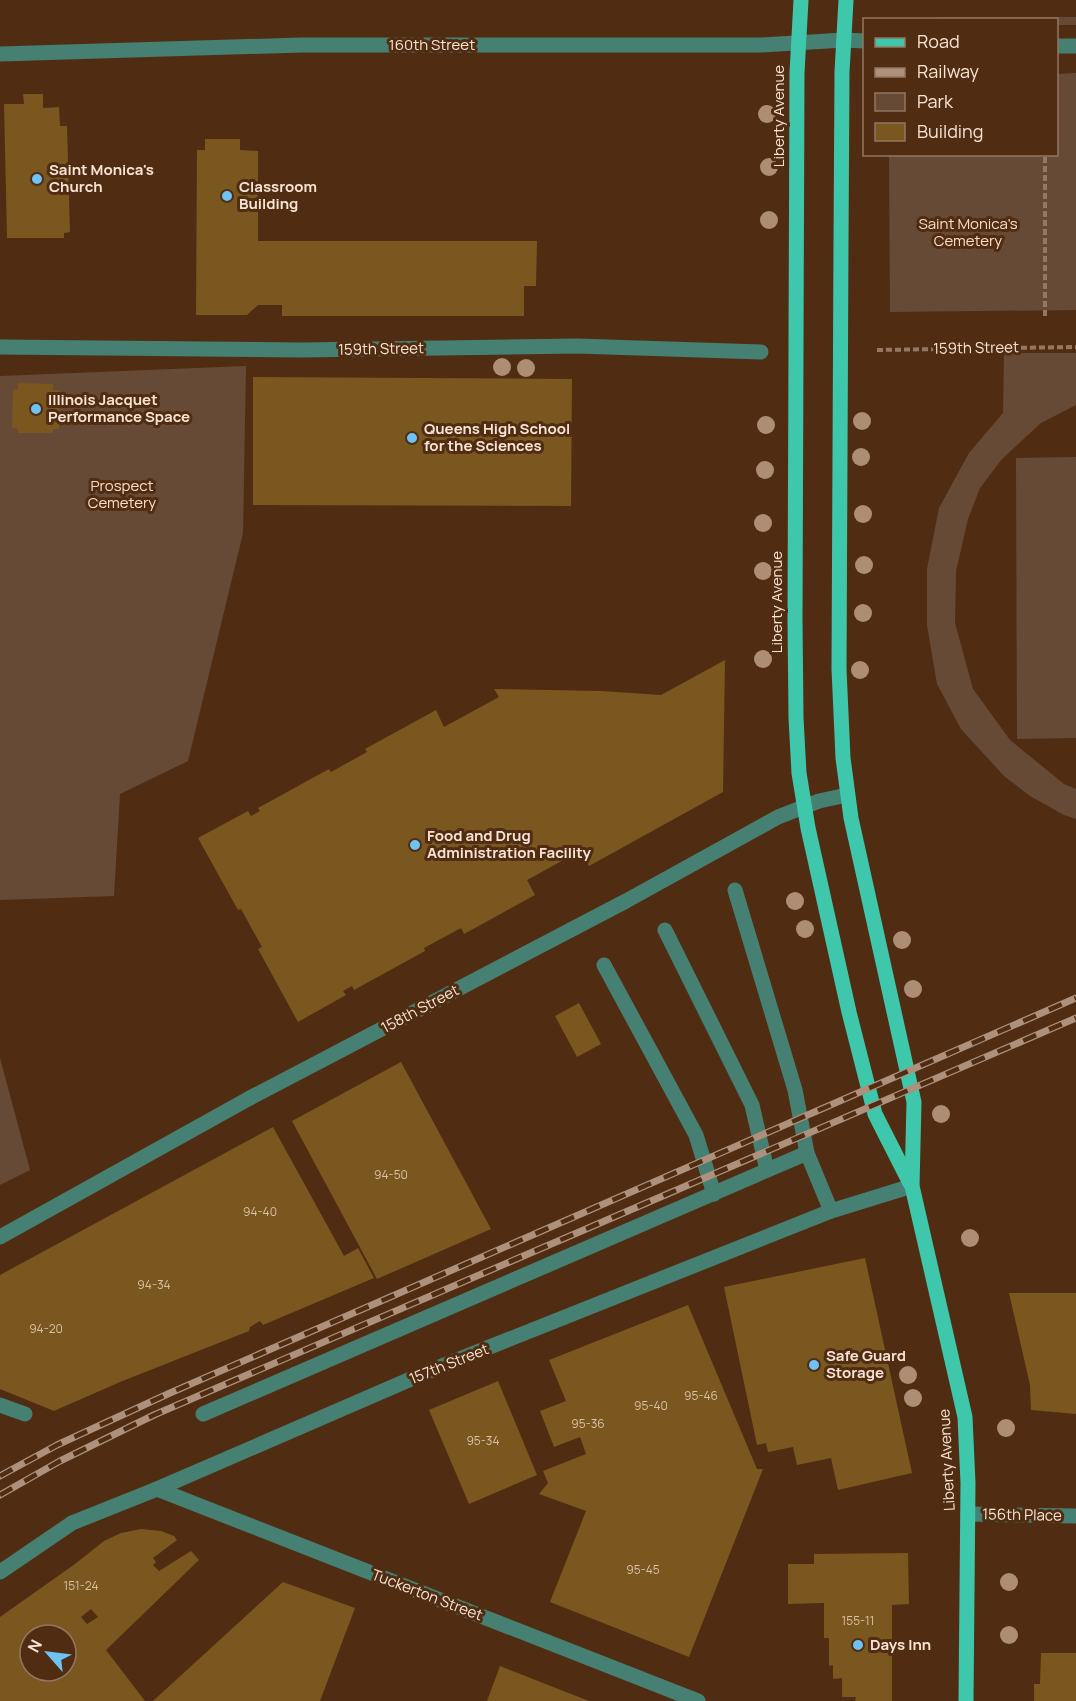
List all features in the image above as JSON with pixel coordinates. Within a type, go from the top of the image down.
[{"type":"main road","name":"Liberty Avenue","points":[[801,0],[798,43],[795,673],[799,765],[804,806],[849,1011],[875,1114],[912,1186],[965,1417],[968,1460],[966,1701]]},
{"type":"main road","name":"Liberty Avenue","points":[[846,0],[842,72],[839,669],[843,758],[847,795],[914,1102],[912,1186]]},
{"type":"street","name":"160th Street","points":[[0,54],[302,45],[761,45],[863,41]]},
{"type":"street","points":[[1058,46],[1076,46]]},
{"type":"street","name":"159th Street","points":[[0,347],[314,350],[577,346],[761,352]]},
{"type":"street","name":"158th Street","points":[[0,1237],[248,1099],[626,901],[778,817],[804,806],[847,795]]},
{"type":"street","points":[[735,890],[795,1090],[807,1153],[831,1211]]},
{"type":"street","points":[[665,930],[752,1105],[767,1170]]},
{"type":"street","points":[[604,965],[696,1135],[714,1194]]},
{"type":"street","points":[[203,1414],[807,1153]]},
{"type":"street","name":"157th Street","points":[[0,1572],[72,1523],[157,1489],[427,1372],[831,1211],[912,1186]]},
{"type":"street","points":[[0,1405],[25,1414]]},
{"type":"street","name":"Tuckerton Street","points":[[157,1489],[698,1701]]},
{"type":"street","name":"156th Place","points":[[968,1514],[1076,1516]]},
{"type":"path","points":[[1045,316],[1046,156]]},
{"type":"path","name":"159th Street","points":[[877,350],[1076,347]]},
{"type":"green space","points":[[1076,17],[1076,25],[1058,25],[1058,18],[937,18]]},
{"type":"green space","name":"Saint Monica's Cemetery","points":[[1076,73],[1076,310],[890,312],[889,156],[1058,156],[1058,74]]},
{"type":"green space","points":[[1004,353],[1076,353],[1076,405],[1041,423],[1002,459],[980,488],[968,519],[956,571],[955,623],[973,689],[1010,740],[1064,784],[1076,789],[1076,819],[1030,796],[1004,776],[961,729],[937,684],[927,625],[927,569],[939,508],[969,453],[1003,413]]},
{"type":"green space","name":"Prospect Cemetery","points":[[246,366],[243,533],[188,761],[120,794],[114,896],[0,900],[0,376]]},
{"type":"green space","points":[[1076,457],[1076,738],[1017,739],[1016,458]]},
{"type":"green space","points":[[0,1058],[30,1170],[0,1185]]},
{"type":"building","name":"Saint Monica's Church","points":[[23,94],[43,94],[43,108],[59,107],[60,126],[67,126],[70,232],[64,233],[64,238],[7,238],[4,104],[24,104]]},
{"type":"building","name":"Classroom Building","points":[[205,139],[240,139],[240,150],[258,151],[258,241],[537,241],[536,286],[524,286],[524,316],[282,316],[282,305],[258,305],[247,315],[196,315],[197,150],[205,150]]},
{"type":"building","name":"Queens High School for the Sciences","points":[[253,377],[572,379],[571,506],[253,505]]},
{"type":"building","name":"Illinois Jacquet Performance Space","points":[[18,383],[53,384],[53,390],[60,390],[59,429],[53,429],[53,433],[18,433],[18,429],[12,428],[13,389],[18,390]]},
{"type":"building","name":"Food and Drug Administration Facility","points":[[725,660],[723,792],[589,866],[580,851],[527,880],[535,895],[464,934],[461,928],[424,948],[425,951],[354,990],[352,986],[343,991],[346,995],[298,1022],[258,949],[262,947],[241,909],[238,910],[198,838],[248,811],[251,816],[260,811],[258,808],[329,769],[331,772],[367,752],[365,749],[436,710],[444,727],[499,697],[494,689],[601,691],[661,695]]},
{"type":"building","points":[[579,1003],[601,1044],[577,1057],[555,1016]]},
{"type":"building","points":[[401,1062],[491,1229],[377,1279],[292,1121]]},
{"type":"building","points":[[273,1127],[344,1256],[358,1248],[374,1278],[263,1325],[260,1321],[250,1327],[249,1331],[54,1411],[0,1389],[0,1275]]},
{"type":"building","name":"Safe Guard Storage","points":[[865,1258],[912,1473],[838,1490],[831,1458],[797,1465],[793,1447],[768,1452],[766,1443],[757,1445],[724,1287]]},
{"type":"building","points":[[1009,1293],[1076,1293],[1076,1414],[1031,1410],[1030,1385]]},
{"type":"building","points":[[688,1305],[757,1469],[763,1469],[689,1657],[550,1602],[586,1511],[539,1494],[548,1483],[543,1471],[586,1454],[580,1437],[554,1447],[540,1411],[566,1401],[549,1360]]},
{"type":"building","points":[[498,1381],[537,1475],[469,1504],[429,1410]]},
{"type":"building","points":[[141,1529],[161,1531],[174,1536],[177,1540],[153,1558],[156,1562],[153,1565],[159,1571],[191,1551],[199,1560],[106,1650],[145,1701],[0,1701],[0,1617],[104,1541],[121,1533]],"holes":[[[91,1609],[98,1617],[87,1624],[81,1617]]]},
{"type":"building","points":[[908,1553],[909,1604],[892,1605],[892,1701],[855,1701],[856,1697],[842,1697],[842,1678],[833,1679],[833,1665],[829,1666],[829,1638],[824,1638],[824,1603],[788,1604],[788,1564],[814,1564],[814,1554]]},
{"type":"building","points":[[283,1582],[355,1608],[320,1701],[153,1701]]},
{"type":"building","points":[[1041,1653],[1076,1653],[1076,1701],[1034,1701],[1034,1684],[1040,1684]]},
{"type":"building","points":[[500,1666],[589,1701],[487,1701]]},
{"type":"railway","points":[[0,1476],[57,1445],[170,1393],[1076,998]]},
{"type":"railway","points":[[0,1495],[60,1461],[154,1415],[1076,1018]]},
{"type":"place","name":"Saint Monica's Church","points":[[37,179]]},
{"type":"place","name":"Classroom Building","points":[[227,196]]},
{"type":"place","name":"Illinois Jacquet Performance Space","points":[[36,409]]},
{"type":"place","name":"Queens High School for the Sciences","points":[[412,438]]},
{"type":"place","name":"Food and Drug Administration Facility","points":[[415,845]]},
{"type":"place","name":"Safe Guard Storage","points":[[814,1365]]},
{"type":"place","name":"Days Inn","points":[[858,1645]]}]
